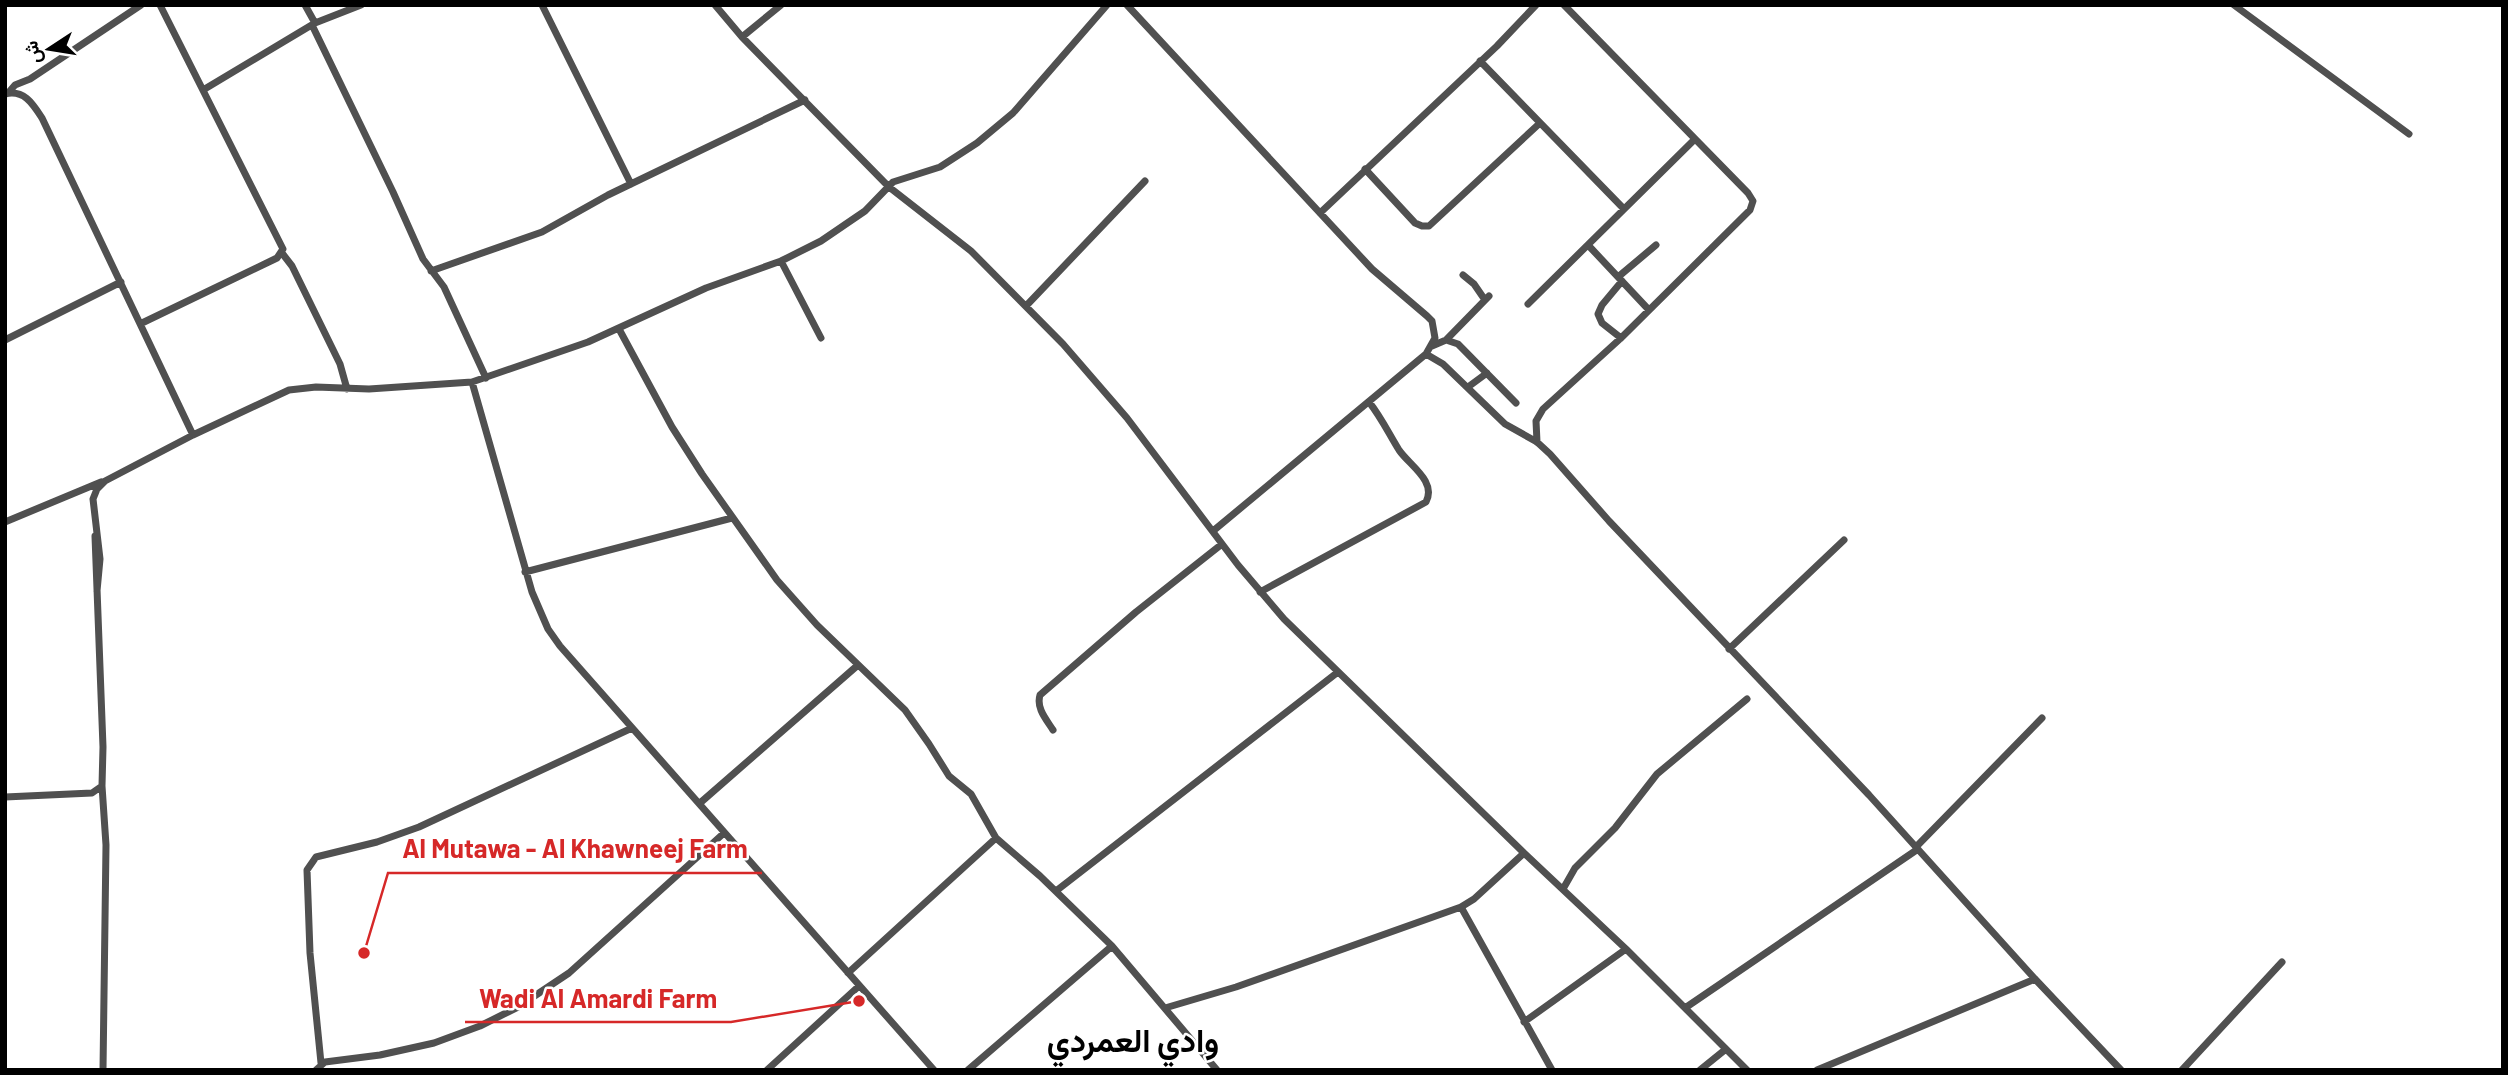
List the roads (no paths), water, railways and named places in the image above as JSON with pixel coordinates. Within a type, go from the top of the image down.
[{"type":"street","points":[[7,93],[15,85],[30,79],[141,5]]},
{"type":"street","points":[[160,5],[282,246],[282,253],[292,266],[340,363],[346,389]]},
{"type":"street","points":[[305,5],[423,259],[447,293],[486,378]]},
{"type":"street","points":[[203,90],[313,24],[361,5]]},
{"type":"street","points":[[542,5],[631,184]]},
{"type":"street","points":[[715,5],[742,37],[889,187],[971,251],[1105,391],[1259,592],[1283,619],[1626,949],[1747,1070]]},
{"type":"street","points":[[742,37],[781,5]]},
{"type":"street","points":[[5,522],[105,481],[289,390],[308,387],[346,389],[472,382],[570,349],[706,288],[781,261],[845,227],[899,179],[940,167],[996,129],[1107,5]]},
{"type":"street","points":[[1127,5],[1372,269],[1427,316],[1434,329],[1429,350]]},
{"type":"street","points":[[1320,213],[1536,5]]},
{"type":"street","points":[[1536,442],[1534,428],[1543,410],[1621,338],[1752,206],[1748,193],[1564,5]]},
{"type":"street","points":[[2234,5],[2409,134]]},
{"type":"street","points":[[1480,61],[1624,209]]},
{"type":"street","points":[[7,93],[27,97],[42,118],[194,435]]},
{"type":"street","points":[[431,271],[542,232],[631,184],[806,100]]},
{"type":"street","points":[[1365,169],[1415,223],[1429,226],[1540,123]]},
{"type":"street","points":[[1528,304],[1695,139]]},
{"type":"street","points":[[1026,306],[1146,181]]},
{"type":"street","points":[[1588,245],[1649,310]]},
{"type":"street","points":[[1621,338],[1602,323],[1598,314],[1620,279],[1656,245]]},
{"type":"street","points":[[142,323],[277,258],[282,253]]},
{"type":"street","points":[[781,261],[821,338]]},
{"type":"street","points":[[1213,531],[1429,350],[1446,340],[1487,298],[1463,275]]},
{"type":"street","points":[[5,340],[121,282]]},
{"type":"street","points":[[619,329],[673,427],[732,518],[796,603],[905,710],[948,776],[971,794],[996,838],[1112,946],[1217,1070]]},
{"type":"street","points":[[1446,340],[1458,344],[1516,403]]},
{"type":"street","points":[[1429,350],[1505,424],[1536,442],[1550,454],[1609,522],[1869,794],[2035,979],[2122,1070]]},
{"type":"street","points":[[1468,387],[1487,373]]},
{"type":"street","points":[[472,382],[526,572],[539,610],[554,637],[700,803],[723,833],[934,1070]]},
{"type":"street","points":[[1259,592],[1426,502],[1429,492],[1424,479],[1399,450],[1369,401]]},
{"type":"street","points":[[103,1070],[106,845],[97,591],[100,559],[94,496],[105,481]]},
{"type":"street","points":[[79,490],[94,496]]},
{"type":"street","points":[[526,572],[732,518]]},
{"type":"street","points":[[1729,649],[1844,540]]},
{"type":"street","points":[[1053,730],[1038,705],[1044,691],[1146,604],[1222,544]]},
{"type":"street","points":[[700,803],[858,665]]},
{"type":"street","points":[[1056,891],[1338,672]]},
{"type":"street","points":[[1563,890],[1575,867],[1615,828],[1662,769],[1747,699]]},
{"type":"street","points":[[1685,1008],[1917,848],[2042,718]]},
{"type":"street","points":[[632,728],[419,827],[312,861],[307,870],[318,1067],[433,1043],[480,1026],[518,1007],[569,972],[723,833]]},
{"type":"street","points":[[5,797],[92,793],[102,786]]},
{"type":"street","points":[[1645,789],[1653,798]]},
{"type":"street","points":[[848,972],[996,838]]},
{"type":"street","points":[[1165,1008],[1236,987],[1461,907],[1474,899],[1524,853]]},
{"type":"street","points":[[1461,907],[1552,1070]]},
{"type":"street","points":[[968,1070],[1112,946]]},
{"type":"street","points":[[1524,1022],[1626,949]]},
{"type":"street","points":[[2182,1070],[2282,961]]},
{"type":"street","points":[[1817,1070],[2035,979]]},
{"type":"street","points":[[767,1070],[859,986]]},
{"type":"street","points":[[1700,1070],[1726,1049]]},
{"type":"place","name":"Al Mutawa - Al Khawneej Farm","points":[[364,953]]},
{"type":"place","name":"Wadi Al Amardi Farm","points":[[859,1001]]},
{"type":"district","name":"وادي العمردي","points":[[1133,1041]]}]
